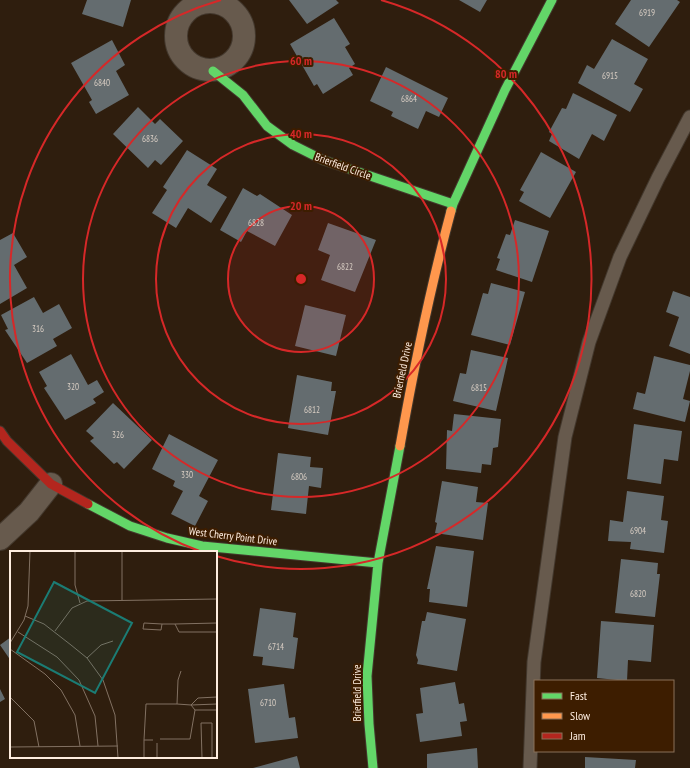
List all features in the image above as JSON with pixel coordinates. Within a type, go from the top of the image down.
[{"type":"street","name":"Brierfield Drive","points":[[373,768],[367,676],[378,563],[412,379],[437,264],[453,204],[505,90],[552,0]]},
{"type":"street","name":"Brierfield Circle","points":[[214,71],[243,95],[267,126],[293,145],[323,160],[453,204]]},
{"type":"street","name":"West Cherry Point Drive","points":[[0,430],[8,441],[52,484],[130,526],[167,538],[202,546],[378,563]]},
{"type":"street","points":[[0,538],[29,512],[52,484]]},
{"type":"lane","points":[[530,768],[534,662],[565,437],[589,342],[620,257],[658,178],[690,118]]},
{"type":"building","points":[[87,0],[131,0],[123,27],[82,14]]},
{"type":"building","points":[[289,0],[336,0],[339,3],[307,24]]},
{"type":"building","points":[[459,0],[487,0],[480,12]]},
{"type":"building","points":[[631,0],[677,0],[680,2],[649,47],[615,24]]},
{"type":"building","points":[[334,18],[350,44],[345,47],[355,64],[349,68],[353,75],[323,94],[317,84],[314,86],[290,44]]},
{"type":"building","points":[[612,39],[648,59],[634,84],[643,89],[630,112],[578,83],[587,65],[594,69]]},
{"type":"building","points":[[112,40],[125,65],[116,71],[129,95],[96,114],[89,102],[92,100],[71,63]]},
{"type":"building","points":[[386,67],[448,98],[439,117],[426,111],[418,129],[391,116],[393,112],[370,101]]},
{"type":"building","points":[[573,93],[617,115],[604,141],[592,134],[579,159],[549,141],[552,134],[549,132],[562,108],[566,109]]},
{"type":"building","points":[[138,107],[155,124],[160,119],[183,141],[161,165],[155,160],[148,168],[113,134]]},
{"type":"building","points":[[187,150],[217,169],[207,185],[227,197],[211,223],[188,208],[176,228],[152,213],[167,190],[163,187]]},
{"type":"building","points":[[541,152],[576,172],[550,218],[519,201],[524,192],[520,190]]},
{"type":"building","points":[[243,188],[257,196],[260,194],[292,215],[275,246],[247,231],[241,242],[220,230]]},
{"type":"building","points":[[515,220],[549,231],[532,282],[496,270],[500,259],[497,258],[506,234],[510,235]]},
{"type":"building","points":[[328,223],[376,240],[355,292],[321,280],[330,255],[318,250]]},
{"type":"building","points":[[13,233],[27,257],[14,265],[27,288],[0,304],[0,240]]},
{"type":"building","points":[[491,283],[525,292],[510,345],[471,335],[483,293],[488,294]]},
{"type":"building","points":[[673,291],[690,297],[690,354],[669,346],[679,317],[666,312]]},
{"type":"building","points":[[34,297],[43,313],[59,304],[72,328],[53,339],[57,346],[27,363],[5,330],[8,329],[1,315]]},
{"type":"building","points":[[305,305],[346,315],[336,356],[295,346]]},
{"type":"building","points":[[471,350],[508,358],[496,411],[453,401],[460,373],[466,374]]},
{"type":"building","points":[[71,354],[88,385],[97,380],[104,392],[93,399],[96,403],[65,420],[44,388],[47,386],[39,372]]},
{"type":"building","points":[[654,356],[690,365],[690,371],[683,399],[690,401],[685,422],[633,409],[637,392],[645,394]]},
{"type":"building","points":[[297,375],[332,382],[331,391],[336,391],[328,435],[288,428]]},
{"type":"building","points":[[113,403],[152,440],[124,469],[117,462],[114,464],[90,441],[94,438],[86,431]]},
{"type":"building","points":[[454,414],[501,419],[498,447],[493,448],[491,465],[482,464],[481,473],[446,469],[447,430],[452,431]]},
{"type":"building","points":[[634,424],[682,431],[678,461],[664,459],[661,484],[627,479]]},
{"type":"building","points":[[169,434],[218,460],[199,496],[208,501],[195,526],[171,514],[183,491],[173,486],[175,481],[152,469]]},
{"type":"building","points":[[278,453],[311,457],[310,467],[323,468],[321,488],[309,486],[306,514],[271,510]]},
{"type":"building","points":[[442,481],[478,487],[476,502],[488,503],[483,540],[435,533],[437,523],[435,522]]},
{"type":"building","points":[[627,491],[664,496],[661,520],[668,521],[664,553],[630,549],[631,542],[608,541],[610,520],[623,522]]},
{"type":"building","points":[[436,546],[474,551],[467,607],[429,602],[430,589],[427,589]]},
{"type":"building","points":[[621,559],[658,563],[657,574],[660,574],[655,617],[615,613]]},
{"type":"building","points":[[260,608],[296,613],[293,637],[298,638],[294,669],[262,665],[263,657],[253,656]]},
{"type":"building","points":[[427,612],[466,619],[457,671],[417,664],[418,660],[416,655],[422,621],[425,621]]},
{"type":"building","points":[[601,621],[654,625],[651,662],[628,660],[627,680],[597,678]]},
{"type":"building","points":[[10,638],[10,660],[0,645]]},
{"type":"building","points":[[455,682],[459,704],[464,703],[467,721],[460,722],[462,736],[420,742],[416,714],[423,713],[420,688]]},
{"type":"building","points":[[284,684],[289,718],[295,717],[298,738],[255,743],[248,689]]},
{"type":"building","points":[[0,689],[5,699],[0,702]]},
{"type":"building","points":[[477,748],[478,768],[427,768],[427,754]]},
{"type":"building","points":[[297,756],[300,768],[253,768]]},
{"type":"building","points":[[585,757],[636,760],[635,768],[585,768]]},
{"type":"traffic: fast","points":[[451,211],[505,90],[552,0]]},
{"type":"traffic: fast","points":[[213,71],[243,95],[267,126],[293,145],[323,160],[453,204]]},
{"type":"traffic: fast","points":[[373,768],[367,676],[378,563],[400,446]]},
{"type":"traffic: fast","points":[[88,504],[130,526],[167,538],[202,546],[378,563]]},
{"type":"traffic: slow","points":[[400,446],[423,328],[451,211]]},
{"type":"traffic: jam","points":[[0,431],[7,441],[51,484],[88,504]]}]
